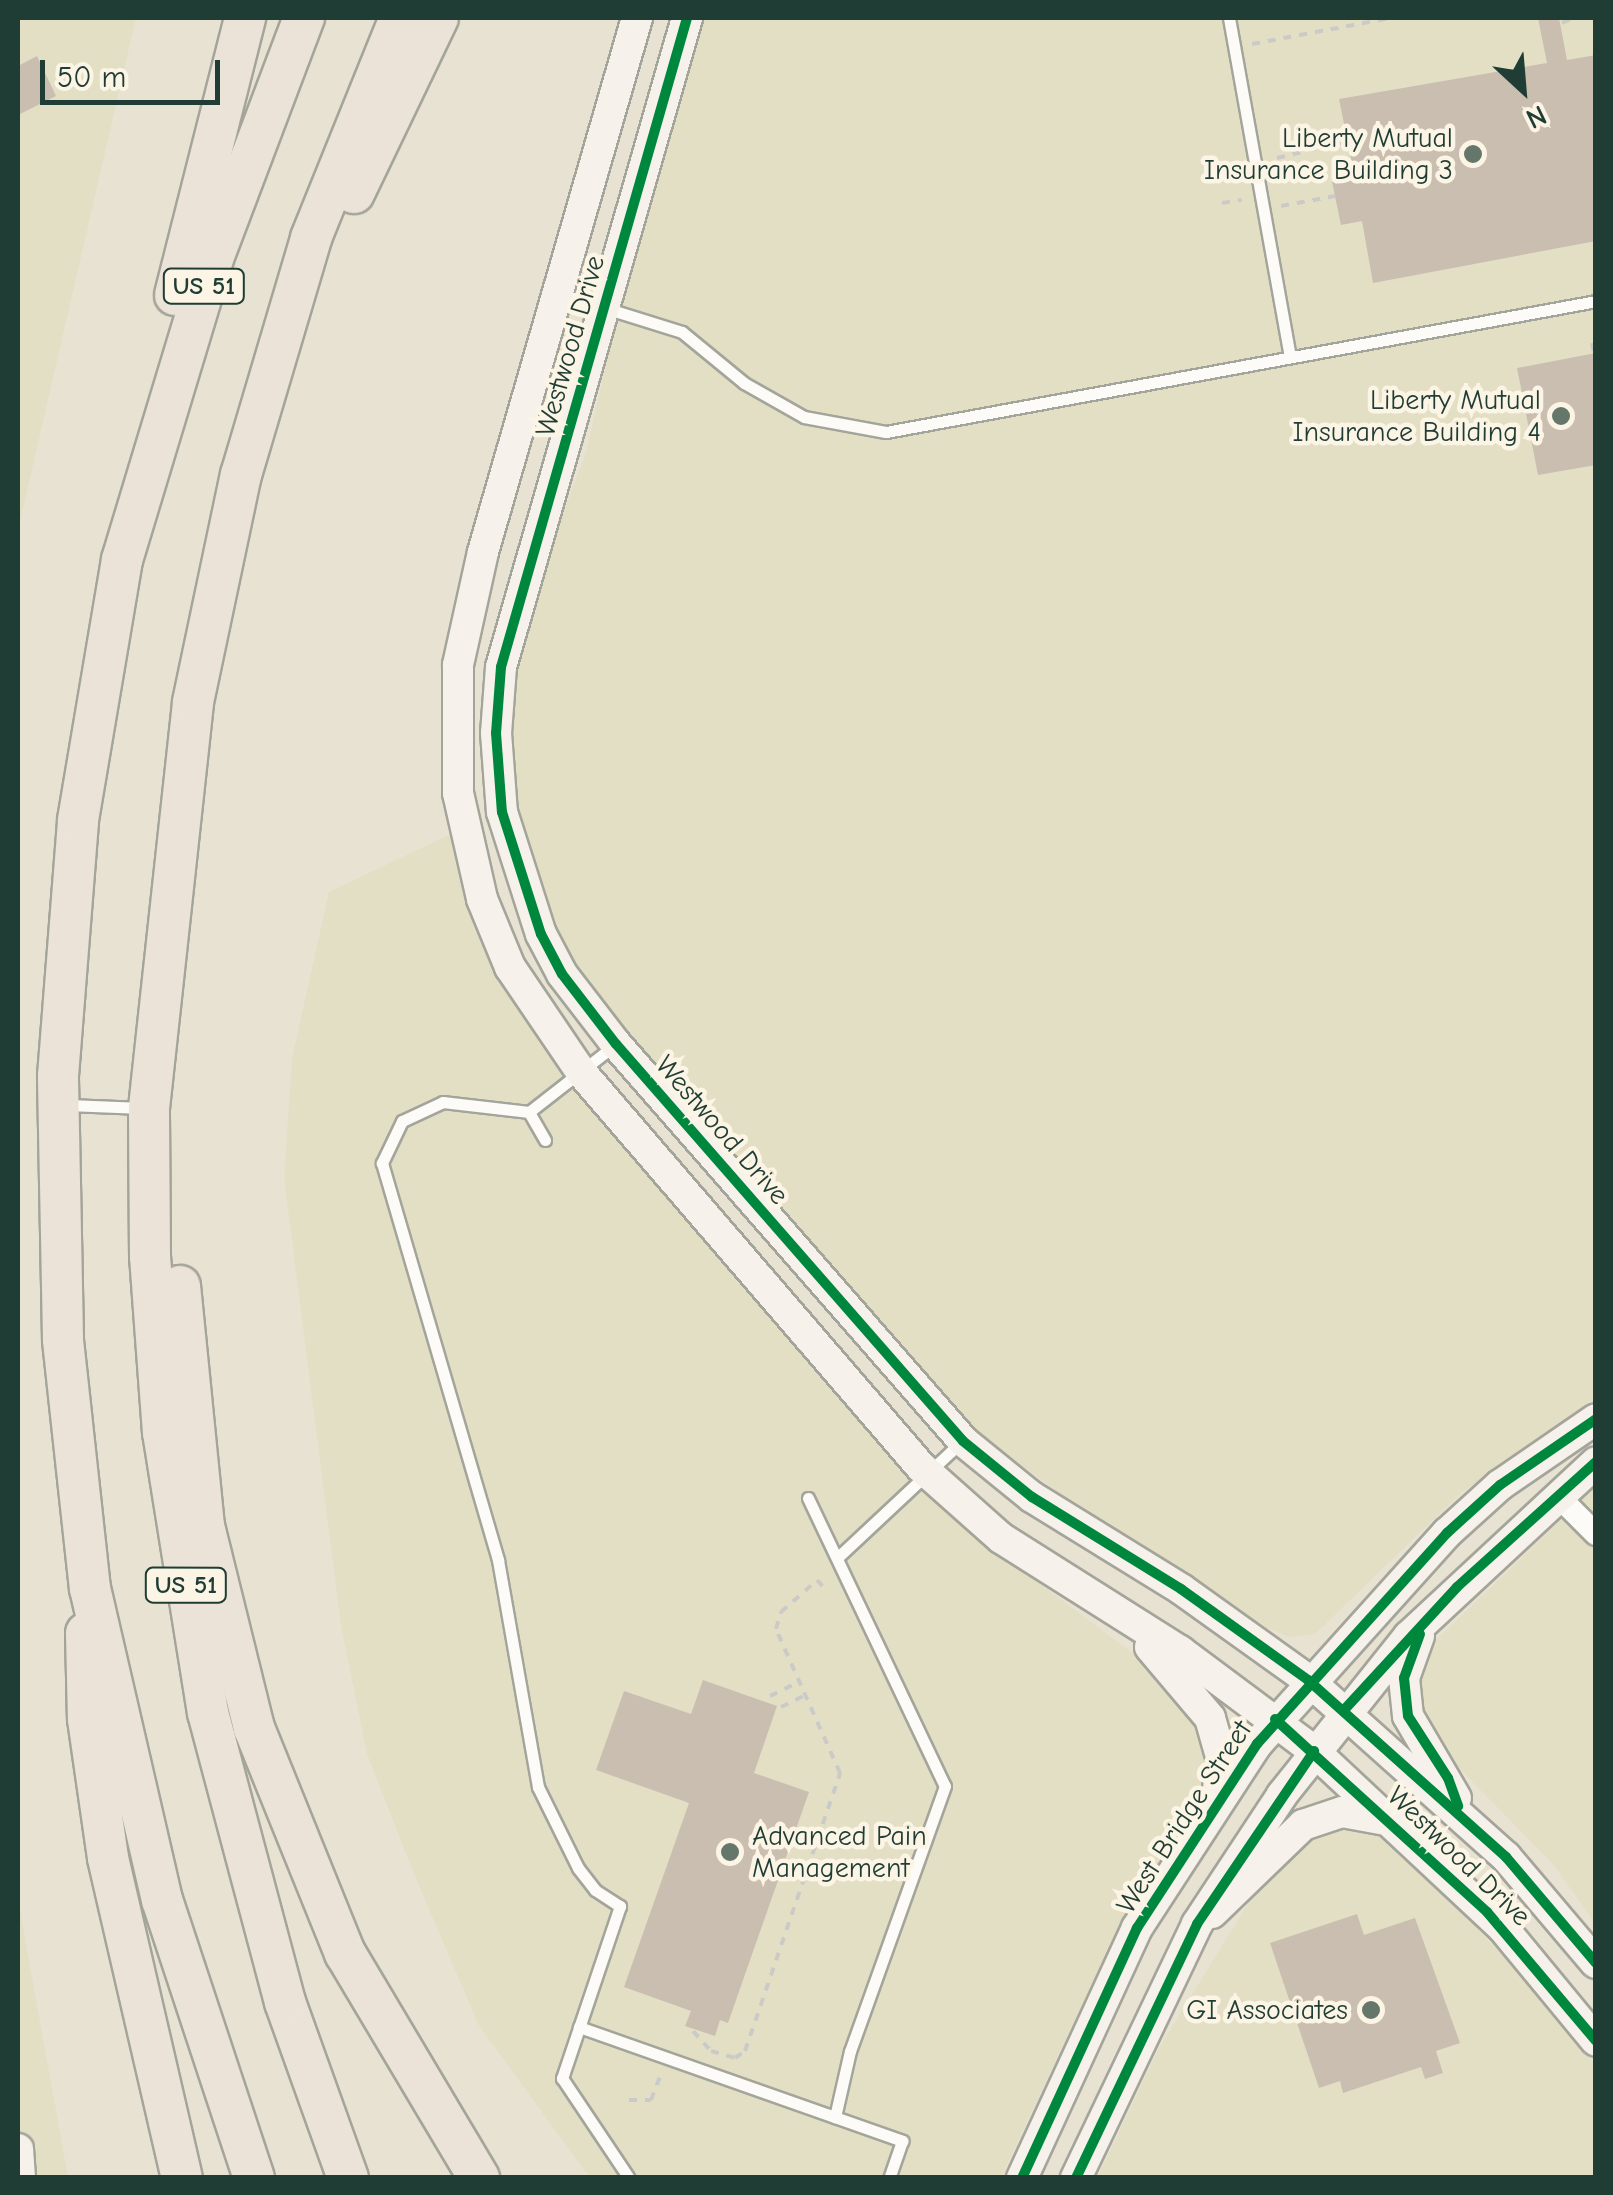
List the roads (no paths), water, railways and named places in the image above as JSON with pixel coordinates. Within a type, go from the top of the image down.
[{"type":"highway","points":[[122,560],[134,454],[245,18]]},
{"type":"highway","name":"US 51","points":[[254,2178],[162,1900],[90,1589],[65,1358],[58,1105],[78,820],[122,560],[212,261],[304,18]]},
{"type":"highway","name":"US 51","points":[[348,2178],[285,2002],[208,1713],[162,1418],[150,1257],[149,1108],[194,702],[230,524],[298,277],[400,18]]},
{"type":"highway","points":[[230,524],[325,260],[438,18]]},
{"type":"highway","points":[[162,972],[182,1330],[204,1526],[225,1624],[296,1842],[345,1953],[478,2178]]},
{"type":"highway","points":[[90,1589],[85,1679],[100,1810],[182,2178]]},
{"type":"street","name":"Westwood Drive","points":[[637,18],[556,292],[465,625],[454,743],[464,826],[491,922],[525,996],[581,1072],[927,1474],[1001,1538],[1275,1719],[1314,1751],[1503,1928],[1596,2041]]},
{"type":"street","name":"Westwood Drive","points":[[687,18],[504,652],[496,764],[506,835],[528,905],[562,974],[616,1044],[964,1440],[1032,1497],[1159,1574],[1308,1680],[1458,1811],[1543,1896],[1596,1963]]},
{"type":"street","name":"West Bridge Street","points":[[1022,2178],[1137,1928],[1216,1800],[1275,1719],[1478,1504],[1596,1419]]},
{"type":"street","points":[[1076,2178],[1198,1924],[1314,1751],[1344,1710],[1424,1621],[1556,1494],[1596,1462]]},
{"type":"street","points":[[1556,1494],[1596,1534]]},
{"type":"street","points":[[1121,1615],[1206,1710],[1221,1752],[1216,1800]]},
{"type":"street","points":[[1424,1621],[1405,1672],[1404,1701],[1414,1732],[1454,1789],[1458,1811]]},
{"type":"street","points":[[1198,1924],[1303,1825],[1348,1812],[1394,1822]]},
{"type":"street","points":[[18,2148],[20,2178]]},
{"type":"lane","points":[[1229,18],[1290,357]]},
{"type":"lane","points":[[556,292],[682,332],[778,405],[862,431],[946,424],[1596,301]]},
{"type":"lane","points":[[616,1044],[529,1112],[475,1102],[425,1106],[394,1131],[382,1164],[498,1560],[538,1787],[585,1877],[620,1906],[562,2078],[629,2178]]},
{"type":"lane","points":[[58,1105],[149,1108]]},
{"type":"lane","points":[[529,1112],[545,1140]]},
{"type":"lane","points":[[837,1558],[964,1440]]},
{"type":"lane","points":[[808,1498],[945,1786],[859,2022],[835,2117]]},
{"type":"lane","points":[[579,2027],[902,2141],[889,2178]]},
{"type":"place","name":"Liberty Mutual Insurance Building 3","points":[[1473,154]]},
{"type":"place","name":"Liberty Mutual Insurance Building 4","points":[[1561,416]]},
{"type":"place","name":"Advanced Pain Management","points":[[730,1852]]},
{"type":"place","name":"GI Associates","points":[[1371,2010]]}]
